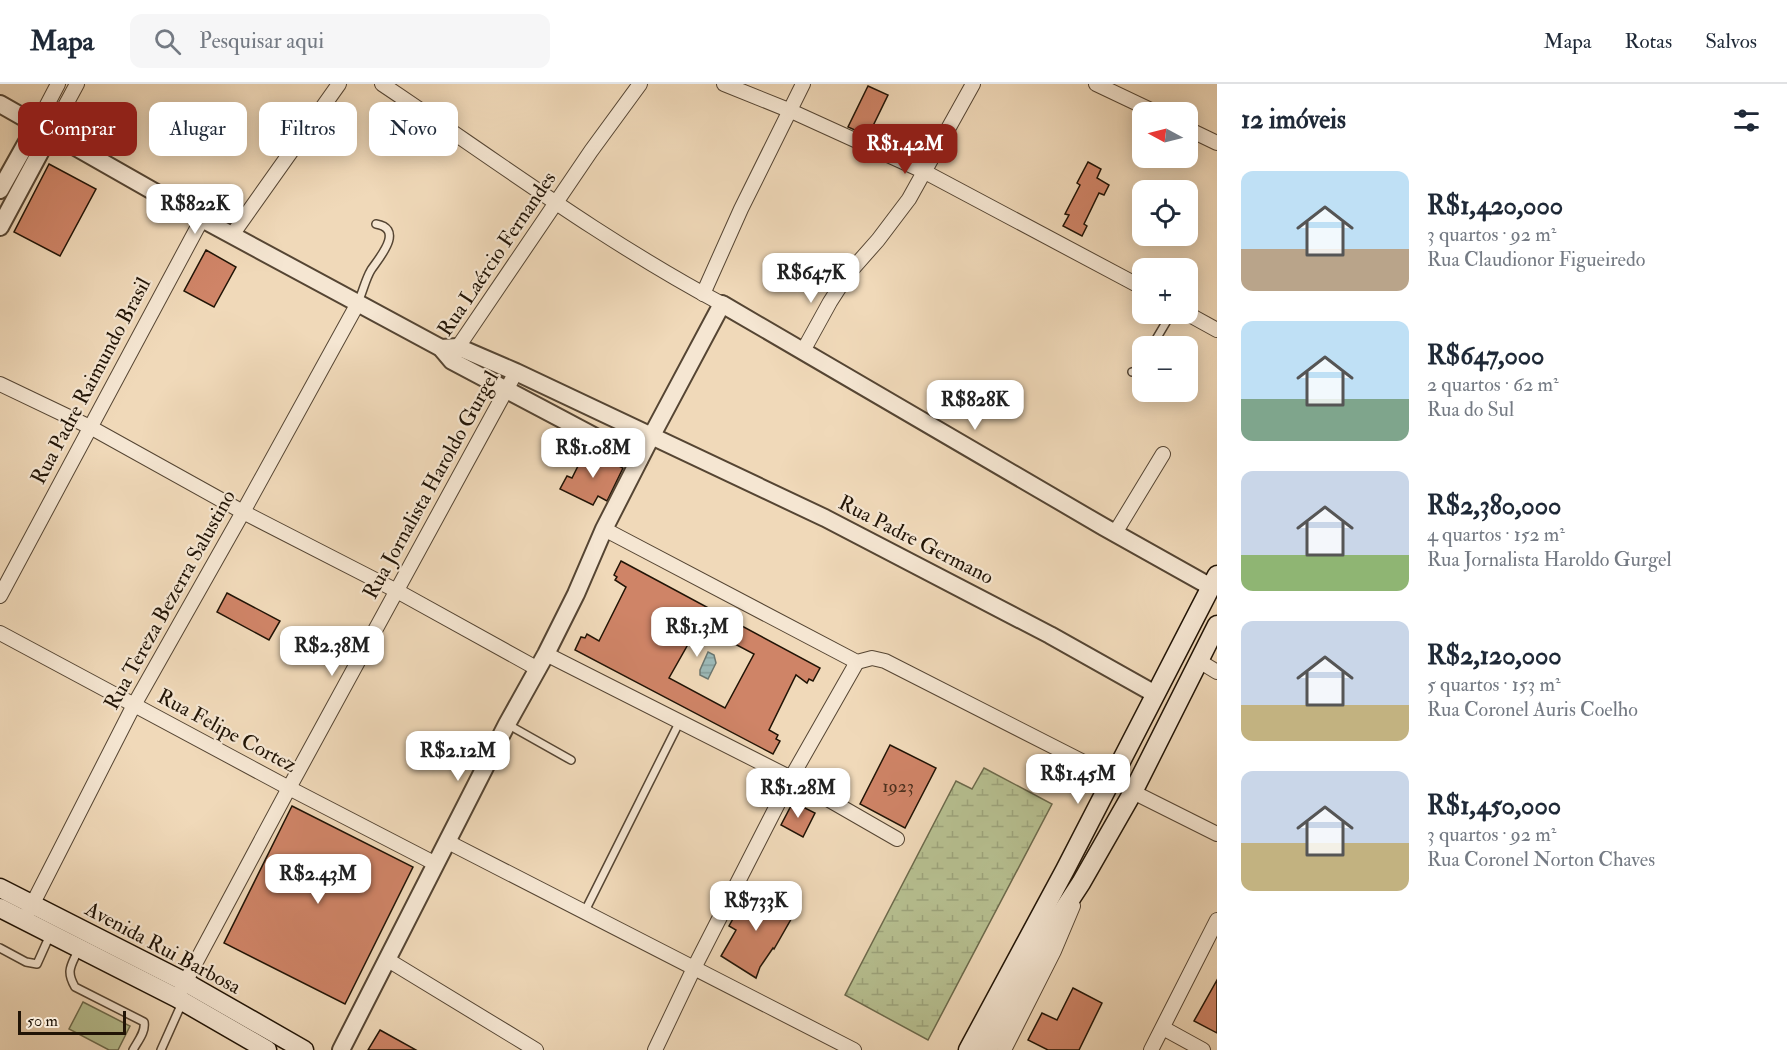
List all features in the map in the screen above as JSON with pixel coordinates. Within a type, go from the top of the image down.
[{"type":"main road","points":[[968,1050],[1214,581]]},
{"type":"main road","points":[[987,1050],[1047,935],[1081,884],[1133,792],[1217,625]]},
{"type":"main road","points":[[1141,722],[1141,732],[1146,736],[1161,733]]},
{"type":"main road","name":"Avenida Rui Barbosa","points":[[0,888],[50,934],[304,1050]]},
{"type":"main road","name":"Avenida Rui Barbosa","points":[[0,908],[28,913],[182,994],[267,1050]]},
{"type":"street","points":[[52,102],[58,84]]},
{"type":"street","points":[[64,102],[77,84]]},
{"type":"street","points":[[232,235],[339,84]]},
{"type":"street","points":[[382,84],[555,203],[645,260],[1115,533],[1214,581]]},
{"type":"street","name":"Rua Laércio Fernandes","points":[[450,352],[640,84]]},
{"type":"street","points":[[724,84],[791,111],[926,172],[1132,282]]},
{"type":"street","points":[[703,294],[741,209],[804,84]]},
{"type":"street","points":[[803,351],[848,274],[878,240],[909,199],[973,84]]},
{"type":"street","points":[[1096,84],[1134,102]]},
{"type":"street","points":[[0,104],[18,114]]},
{"type":"street","points":[[1198,134],[1217,143]]},
{"type":"street","points":[[0,190],[24,156]]},
{"type":"street","points":[[0,227],[32,156]]},
{"type":"street","points":[[93,156],[202,219],[359,301],[450,352],[507,390],[639,460]]},
{"type":"street","name":"Rua Padre Raimundo Brasil","points":[[0,596],[202,219]]},
{"type":"street","name":"Rua Tereza Bezerra Salustino","points":[[28,913],[134,705],[359,301]]},
{"type":"street","points":[[341,1050],[576,594],[604,528],[722,304]]},
{"type":"street","points":[[1198,320],[1217,330]]},
{"type":"street","name":"Rua Padre Germano","points":[[450,352],[516,372],[825,518],[1050,635],[1155,694]]},
{"type":"street","name":"Rua Jornalista Haroldo Gurgel","points":[[182,994],[289,788],[516,372]]},
{"type":"street","points":[[0,384],[90,427],[243,512],[397,591],[542,661],[680,721],[791,778],[897,839]]},
{"type":"street","points":[[1115,533],[1163,454]]},
{"type":"street","points":[[604,528],[857,662],[873,658],[885,661],[1113,777]]},
{"type":"street","name":"Rua Felipe Cortez","points":[[0,633],[436,864]]},
{"type":"street","points":[[655,1050],[791,778],[857,662]]},
{"type":"street","points":[[1198,662],[1217,672]]},
{"type":"street","points":[[1133,792],[1217,834]]},
{"type":"street","points":[[448,842],[854,1050]]},
{"type":"street","points":[[1004,1050],[1054,951],[1081,884]]},
{"type":"street","points":[[1151,1050],[1217,920]]},
{"type":"street","points":[[388,960],[536,1050]]},
{"type":"street","points":[[1163,1028],[1203,1050]]},
{"type":"lane","points":[[359,301],[371,270],[383,255],[388,242],[387,229],[383,225],[376,224]]},
{"type":"lane","points":[[585,911],[680,721]]},
{"type":"lane","points":[[507,724],[571,760]]},
{"type":"lane","points":[[0,948],[26,962],[37,964],[50,934]]},
{"type":"lane","points":[[79,948],[69,977],[75,987],[144,1022],[143,1032],[133,1050]]},
{"type":"lane","points":[[161,1050],[182,994]]},
{"type":"green space","points":[[984,768],[1052,804],[928,1040],[845,995],[956,781],[972,789]]},
{"type":"green space","points":[[83,1002],[130,1026],[118,1050],[109,1050],[69,1029]]},
{"type":"water","points":[[708,652],[714,655],[716,663],[708,679],[700,675],[700,670]]},
{"type":"building","points":[[868,86],[888,95],[868,136],[848,127]]},
{"type":"building","points":[[1088,162],[1101,169],[1097,178],[1109,185],[1104,195],[1099,193],[1084,224],[1087,226],[1082,236],[1063,226],[1069,215],[1065,214],[1080,185],[1077,183]]},
{"type":"building","points":[[49,164],[96,189],[60,256],[14,232]]},
{"type":"building","points":[[206,250],[236,267],[214,307],[184,291]]},
{"type":"building","points":[[586,450],[623,468],[607,501],[598,496],[593,505],[560,489],[567,476],[572,478]]},
{"type":"building","points":[[621,561],[820,668],[813,681],[809,679],[807,683],[796,675],[769,730],[778,735],[776,739],[780,741],[773,754],[575,650],[581,637],[585,638],[587,634],[599,641],[626,587],[615,580],[617,577],[614,575]],"holes":[[[699,625],[754,654],[725,708],[669,678]]]},
{"type":"building","points":[[227,593],[280,621],[269,640],[217,612]]},
{"type":"building","points":[[890,745],[936,768],[905,828],[860,804]]},
{"type":"building","points":[[793,802],[815,813],[803,837],[781,825]]},
{"type":"building","points":[[292,806],[413,867],[345,1004],[224,943]]},
{"type":"building","points":[[749,890],[794,914],[774,949],[760,967],[756,978],[721,956],[736,930],[729,926]]},
{"type":"building","points":[[1217,980],[1217,1033],[1194,1021]]},
{"type":"building","points":[[1073,988],[1102,1003],[1079,1050],[1048,1050],[1028,1040],[1042,1013],[1057,1020]]},
{"type":"building","points":[[380,1030],[416,1050],[368,1050]]}]
